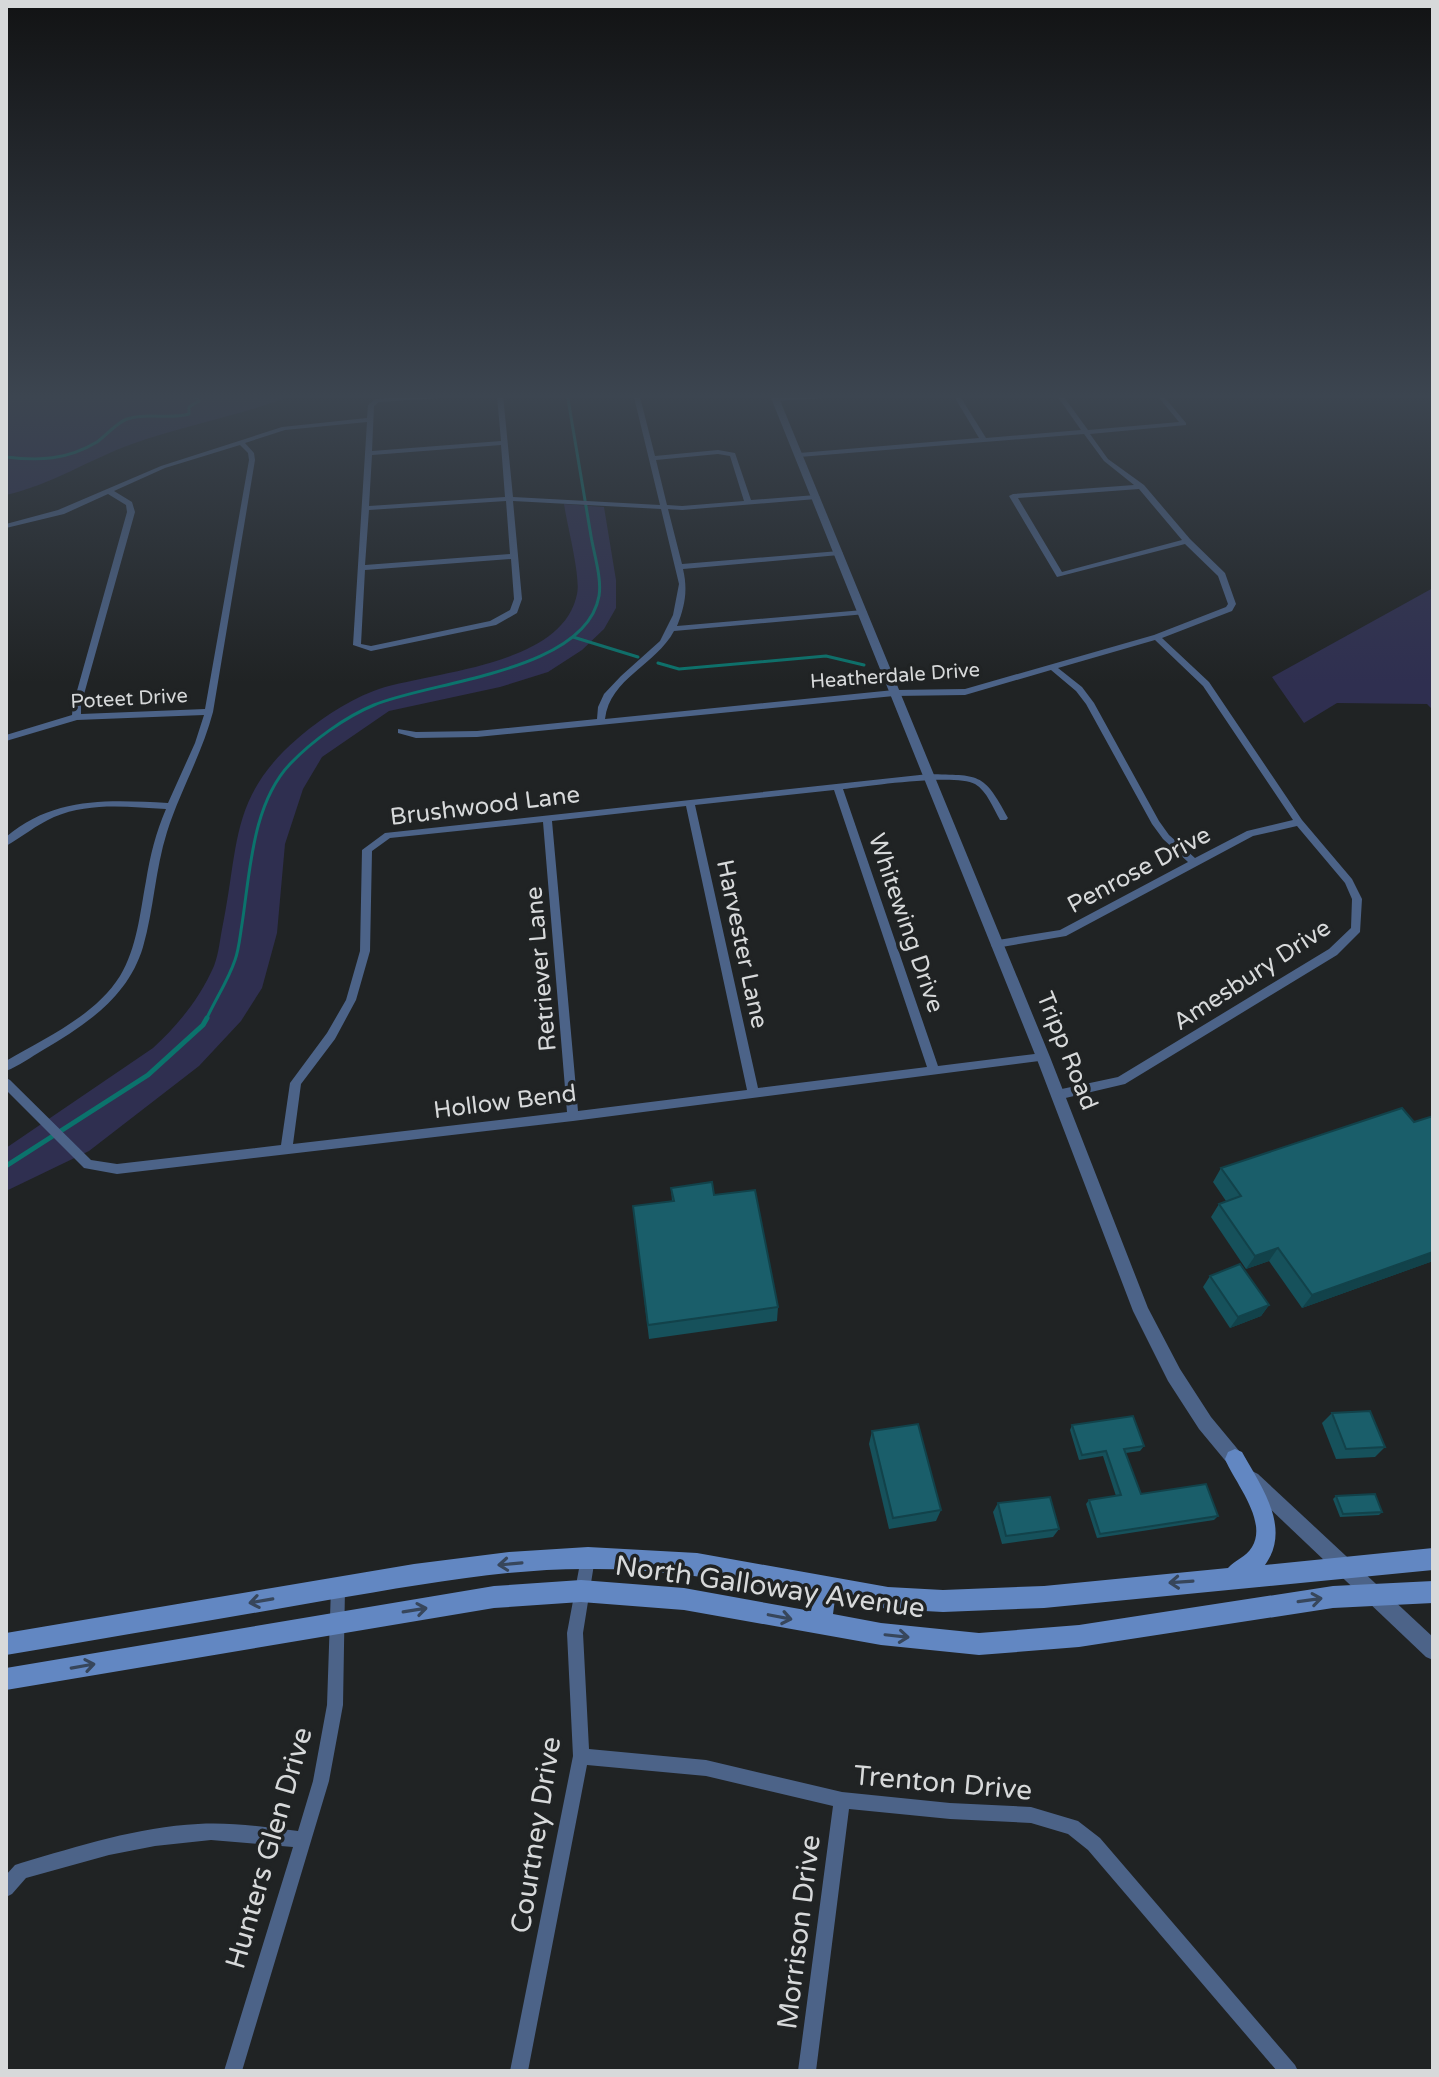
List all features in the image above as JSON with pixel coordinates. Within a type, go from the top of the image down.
[{"type":"main road","points":[[1225,1579],[1253,1565],[1263,1553],[1268,1536],[1263,1515],[1235,1459]]},
{"type":"main road","name":"North Galloway Avenue","points":[[6,1644],[338,1588],[509,1563],[588,1558],[697,1564],[888,1598],[985,1600],[1433,1559]]},
{"type":"main road","points":[[820,1624],[826,1588]]},
{"type":"main road","name":"North Galloway Avenue","points":[[6,1679],[494,1597],[581,1591],[684,1599],[881,1634],[990,1644],[1079,1636],[1263,1606],[1371,1593],[1433,1592]]},
{"type":"street","points":[[6,1067],[101,1004],[132,965],[158,844],[170,806],[203,735],[209,712],[247,490]]},
{"type":"street","points":[[366,490],[357,645],[371,649],[506,618],[514,611],[518,602],[508,490]]},
{"type":"street","points":[[601,719],[600,706],[606,695],[650,658],[672,629],[682,597],[683,584],[659,490]]},
{"type":"street","points":[[744,490],[748,502]]},
{"type":"street","name":"Tripp Road","points":[[813,490],[1157,1346],[1205,1423],[1270,1499],[1433,1650]]},
{"type":"street","points":[[1099,490],[1013,496],[1060,575],[1187,541]]},
{"type":"street","name":"Heatherdale Drive","points":[[401,731],[416,735],[477,734],[601,719],[894,693],[965,692],[1157,637],[1215,615],[1232,604],[1222,575],[1187,541],[1143,490]]},
{"type":"street","points":[[6,526],[61,512],[109,491],[129,504],[131,512],[76,717]]},
{"type":"street","points":[[365,508],[509,499],[663,507],[816,497]]},
{"type":"street","points":[[678,567],[839,553]]},
{"type":"street","points":[[361,568],[515,556]]},
{"type":"street","points":[[672,629],[863,612]]},
{"type":"street","name":"Amesbury Drive","points":[[1057,1095],[1121,1081],[1345,941],[1356,929],[1357,899],[1349,881],[1299,822],[1206,684],[1157,637]]},
{"type":"street","points":[[1054,669],[1079,689],[1090,703],[1155,822],[1166,837],[1195,863]]},
{"type":"street","name":"Poteet Drive","points":[[6,738],[76,717],[209,712]]},
{"type":"street","name":"Brushwood Lane","points":[[286,1150],[296,1083],[331,1036],[351,1000],[365,951],[367,850],[388,835],[929,777],[978,779],[987,787],[1003,818]]},
{"type":"street","name":"Whitewing Drive","points":[[838,788],[934,1071]]},
{"type":"street","name":"Harvester Lane","points":[[690,802],[753,1093]]},
{"type":"street","points":[[6,843],[53,812],[72,805],[170,806]]},
{"type":"street","name":"Retriever Lane","points":[[547,818],[573,1116]]},
{"type":"street","name":"Penrose Drive","points":[[996,944],[1062,933],[1250,833],[1299,822]]},
{"type":"street","name":"Hollow Bend","points":[[6,1083],[88,1164],[117,1169],[1043,1057]]},
{"type":"street","name":"Courtney Drive","points":[[519,2071],[581,1756],[575,1633],[588,1558]]},
{"type":"street","name":"Hunters Glen Drive","points":[[233,2071],[321,1781],[335,1705],[338,1588]]},
{"type":"street","name":"Trenton Drive","points":[[581,1756],[706,1768],[842,1800],[950,1811],[1031,1815],[1072,1827],[1094,1844],[1289,2071]]},
{"type":"street","name":"Morrison Drive","points":[[807,2071],[842,1800]]},
{"type":"street","points":[[6,1888],[21,1871],[160,1837],[198,1832],[239,1832],[304,1840]]},
{"type":"shaded area","points":[[6,490],[26,490],[23,491],[6,495]]},
{"type":"shaded area","points":[[564,504],[604,507],[616,580],[616,608],[604,629],[582,650],[548,672],[500,687],[389,711],[322,757],[303,789],[285,844],[277,933],[262,988],[241,1021],[199,1066],[89,1151],[6,1191],[6,1148],[153,1048],[180,1020],[202,989],[217,956],[236,846],[248,802],[275,760],[315,724],[357,698],[379,689],[494,662],[523,651],[548,637],[567,618],[578,586]]},
{"type":"shaded area","points":[[1433,588],[1433,710],[1427,704],[1337,703],[1304,723],[1272,677]]},
{"type":"building","points":[[1402,1108],[1414,1122],[1433,1116],[1433,1252],[1312,1295],[1278,1248],[1255,1256],[1219,1204],[1241,1196],[1221,1168]]},
{"type":"building","points":[[712,1182],[714,1195],[755,1190],[778,1307],[648,1325],[633,1206],[674,1201],[671,1188]]},
{"type":"building","points":[[1240,1264],[1269,1305],[1238,1317],[1210,1276]]},
{"type":"building","points":[[1370,1411],[1385,1447],[1346,1449],[1332,1413]]},
{"type":"building","points":[[1133,1416],[1144,1446],[1124,1449],[1141,1494],[1206,1484],[1218,1516],[1100,1534],[1089,1500],[1121,1495],[1106,1451],[1082,1455],[1072,1425]]},
{"type":"building","points":[[918,1424],[941,1510],[893,1518],[872,1431]]},
{"type":"building","points":[[1375,1494],[1382,1512],[1343,1514],[1336,1496]]},
{"type":"building","points":[[1050,1497],[1059,1529],[1006,1536],[998,1503]]},
{"type":"waterway","points":[[206,1020],[236,956],[255,840],[260,819],[277,780],[308,747],[363,710],[537,658],[566,642],[588,622],[599,596],[599,582],[583,490]]},
{"type":"waterway","points":[[573,637],[638,657]]},
{"type":"waterway","points":[[658,663],[679,669],[826,656],[864,665]]},
{"type":"waterway","points":[[6,1166],[148,1075],[207,1018]]}]
